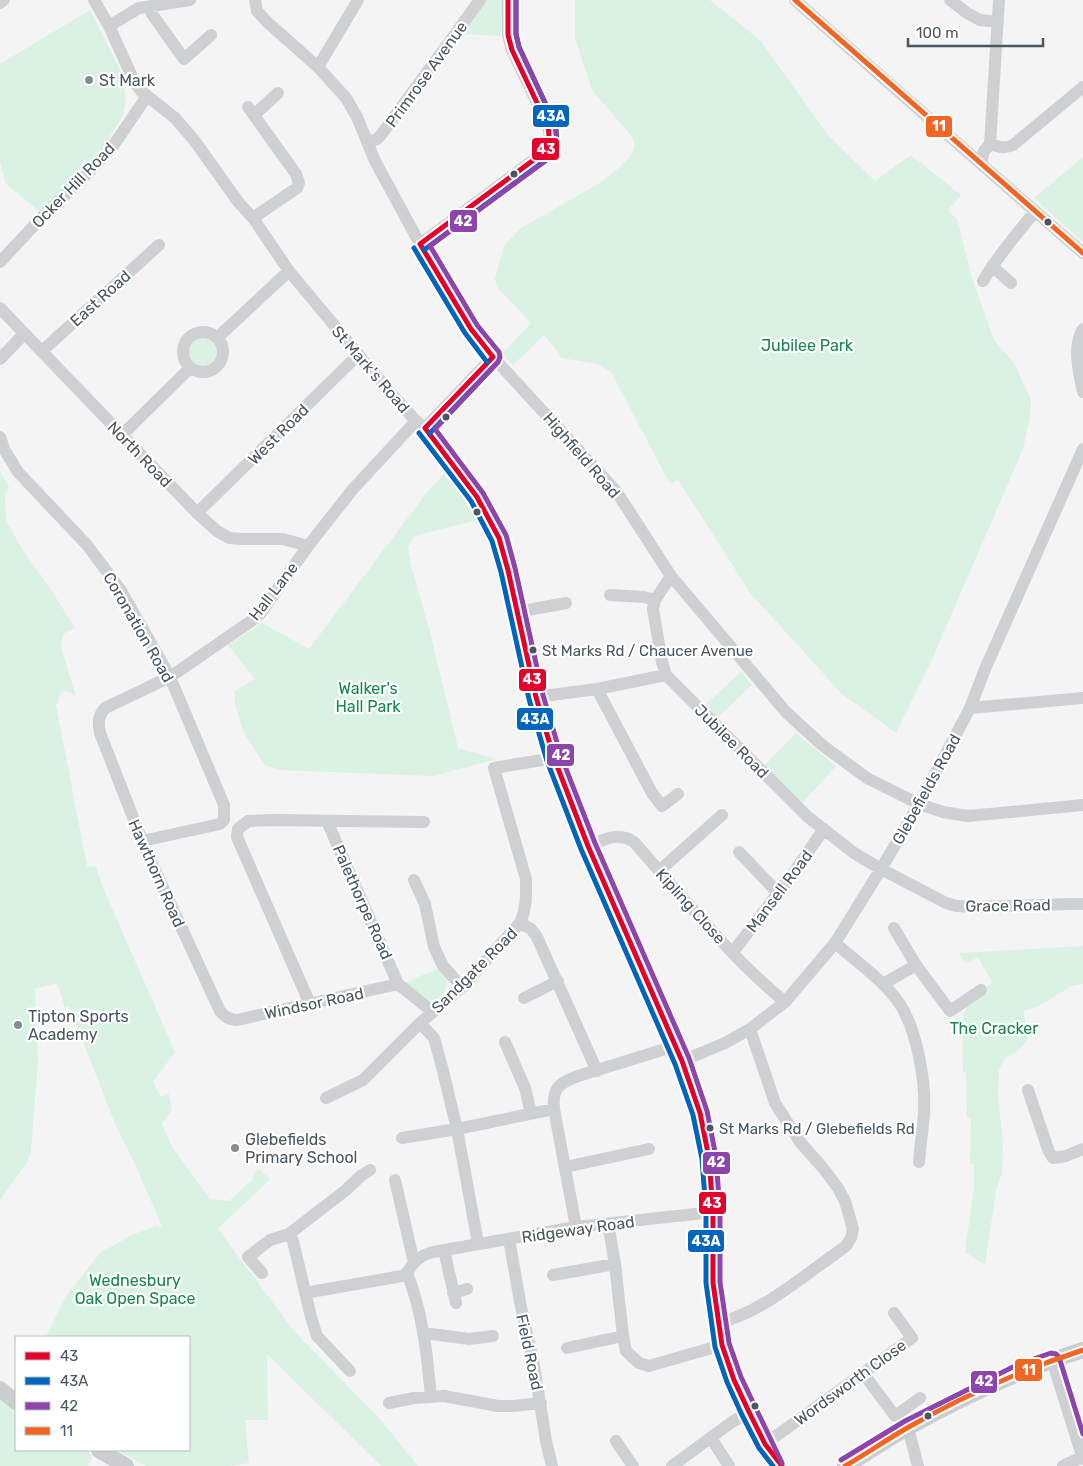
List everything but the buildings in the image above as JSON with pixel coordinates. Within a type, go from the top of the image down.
[{"type":"main road","points":[[845,1466],[908,1428],[1014,1376],[1052,1360],[1083,1350]]},
{"type":"main road","points":[[0,1389],[15,1401]]},
{"type":"main road","points":[[101,1451],[126,1466]]},
{"type":"street","points":[[0,3],[4,0]]},
{"type":"street","points":[[94,0],[110,26],[134,81],[147,96]]},
{"type":"street","points":[[110,26],[140,8],[190,0]]},
{"type":"street","name":"Highfield Road","points":[[255,0],[258,11],[267,22],[318,67],[346,98],[358,117],[375,161],[420,244],[471,329],[493,357],[616,491],[671,576],[786,712],[822,745],[867,778],[919,804],[943,812],[968,816],[1083,805]]},
{"type":"street","points":[[318,67],[358,0]]},
{"type":"street","name":"Primrose Avenue","points":[[368,142],[377,139],[381,135],[480,0]]},
{"type":"street","points":[[420,244],[543,153],[549,145],[551,136],[548,126],[512,50],[508,34],[508,0]]},
{"type":"street","points":[[795,0],[1083,253]]},
{"type":"street","points":[[950,0],[980,20],[998,22]]},
{"type":"street","points":[[981,163],[984,151],[990,144],[999,0]]},
{"type":"street","points":[[150,6],[152,14],[184,59],[211,35]]},
{"type":"street","points":[[990,144],[1007,148],[1013,145],[1083,87]]},
{"type":"street","points":[[253,218],[297,188],[299,183],[296,174],[251,111],[278,93]]},
{"type":"street","name":"St Mark's Road","points":[[147,96],[175,118],[194,140],[239,202],[253,218],[289,270],[358,355],[420,425],[477,497],[499,538],[508,570],[536,697],[554,758],[588,846],[682,1061],[700,1113],[708,1154],[713,1212],[713,1284],[722,1345],[734,1380],[775,1466]]},
{"type":"street","name":"Ocker Hill Road","points":[[0,262],[42,217],[90,172],[107,153],[125,130],[147,96]]},
{"type":"street","points":[[983,281],[1019,230],[1035,212]]},
{"type":"street","name":"East Road","points":[[42,352],[159,245]]},
{"type":"street","points":[[992,266],[1011,283]]},
{"type":"street","points":[[217,338],[289,270]]},
{"type":"street","name":"North Road","points":[[0,308],[217,531],[229,538],[283,539],[308,546]]},
{"type":"street","points":[[1083,329],[1079,337],[1078,356],[1083,392]]},
{"type":"street","points":[[202,332],[217,338],[222,347],[222,357],[218,366],[209,372],[199,372],[190,368],[183,354],[184,346],[188,339],[202,332]]},
{"type":"street","points":[[0,359],[24,334]]},
{"type":"street","name":"West Road","points":[[198,513],[358,355]]},
{"type":"street","name":"Hall Lane","points":[[98,720],[105,708],[170,677],[260,614],[308,546],[354,489],[493,357]]},
{"type":"street","points":[[122,435],[190,368]]},
{"type":"street","name":"Coronation Road","points":[[0,437],[4,449],[18,472],[87,545],[120,589],[170,677],[224,804],[224,820],[220,824],[142,841]]},
{"type":"street","name":"Glebefields Road","points":[[682,1061],[725,1043],[750,1029],[785,1002],[835,943],[882,869],[970,708],[985,669],[1083,449]]},
{"type":"street","points":[[536,697],[597,689],[666,675],[653,609],[655,600],[671,576]]},
{"type":"street","points":[[610,595],[644,597],[655,600]]},
{"type":"street","points":[[517,612],[566,603]]},
{"type":"street","name":"Jubilee Road","points":[[666,675],[808,817],[854,853],[882,869]]},
{"type":"street","points":[[597,689],[652,793],[662,806],[678,794]]},
{"type":"street","points":[[970,708],[1083,698]]},
{"type":"street","name":"Hawthorn Road","points":[[98,720],[100,733],[142,841],[220,1011],[228,1019]]},
{"type":"street","name":"Sandgate Road","points":[[326,1098],[363,1080],[420,1023],[462,987],[520,923],[525,912],[526,879],[494,768],[554,758]]},
{"type":"street","points":[[659,870],[722,815]]},
{"type":"street","points":[[310,1004],[238,838],[238,829],[248,821],[424,822]]},
{"type":"street","name":"Palethorpe Road","points":[[327,821],[398,984]]},
{"type":"street","name":"Mansell Road","points":[[733,952],[778,894],[824,828]]},
{"type":"street","name":"Kipling Close","points":[[588,846],[615,836],[628,838],[634,842],[704,922],[769,990],[785,1002]]},
{"type":"street","points":[[739,852],[778,894]]},
{"type":"street","name":"Grace Road","points":[[882,869],[946,903],[956,906],[1083,904]]},
{"type":"street","points":[[414,880],[425,904],[434,947],[443,966],[462,987]]},
{"type":"street","points":[[520,923],[530,929],[537,937],[597,1071]]},
{"type":"street","points":[[894,928],[916,965],[950,1011],[982,990]]},
{"type":"street","points":[[835,943],[882,984],[901,1006],[914,1034],[922,1081],[924,1111],[919,1162]]},
{"type":"street","points":[[882,984],[916,965]]},
{"type":"street","points":[[524,998],[558,981]]},
{"type":"street","points":[[398,984],[433,1012]]},
{"type":"street","name":"Windsor Road","points":[[228,1019],[237,1020],[398,984]]},
{"type":"street","points":[[420,1023],[434,1038],[457,1129],[478,1243]]},
{"type":"street","points":[[719,1324],[736,1319],[758,1308],[835,1254],[846,1246],[853,1228],[838,1188],[800,1142],[775,1104],[750,1029]]},
{"type":"street","points":[[505,1042],[525,1088],[531,1114]]},
{"type":"street","points":[[576,1227],[554,1108],[553,1097],[557,1088],[565,1081],[675,1046]]},
{"type":"street","points":[[1028,1090],[1049,1152],[1053,1158],[1066,1156],[1083,1149]]},
{"type":"street","points":[[402,1138],[457,1129],[554,1108]]},
{"type":"street","points":[[565,1167],[648,1149]]},
{"type":"street","points":[[262,1273],[248,1257],[270,1240],[289,1234],[370,1170]]},
{"type":"street","points":[[396,1180],[425,1336],[431,1397]]},
{"type":"street","name":"Ridgeway Road","points":[[305,1293],[392,1279],[411,1268],[423,1255],[478,1243],[576,1227],[713,1212]]},
{"type":"street","points":[[608,1224],[626,1351],[639,1363],[649,1366],[722,1345]]},
{"type":"street","points":[[289,1234],[293,1241],[317,1336],[350,1371]]},
{"type":"street","name":"Field Road","points":[[509,1238],[552,1466]]},
{"type":"street","points":[[444,1250],[454,1298],[467,1289]]},
{"type":"street","points":[[552,1275],[615,1264]]},
{"type":"street","name":"Wordsworth Close","points":[[765,1444],[912,1338],[894,1313]]},
{"type":"street","points":[[425,1336],[432,1334],[469,1339],[493,1336]]},
{"type":"street","points":[[567,1348],[623,1336]]},
{"type":"street","points":[[1052,1360],[1083,1458],[1063,1466]]},
{"type":"street","points":[[863,1373],[895,1416],[920,1398]]},
{"type":"street","points":[[389,1403],[414,1398],[444,1396],[498,1406],[541,1403]]},
{"type":"street","points":[[676,1465],[732,1422],[749,1412]]},
{"type":"street","points":[[908,1428],[918,1466]]},
{"type":"street","points":[[711,1438],[729,1466]]},
{"type":"street","points":[[616,1441],[633,1466]]},
{"type":"street","name":"St Mark's Road","points":[[765,1444],[782,1466]]},
{"type":"green space","points":[[486,0],[503,0],[501,36],[460,34]]},
{"type":"green space","name":"Jubilee Park","points":[[575,0],[710,0],[760,40],[827,134],[875,181],[911,155],[961,195],[948,210],[958,221],[973,281],[994,340],[1014,363],[1031,400],[1030,416],[1023,449],[930,664],[896,733],[842,694],[751,594],[678,480],[670,484],[611,372],[597,364],[561,358],[544,335],[513,365],[502,354],[531,323],[497,287],[495,279],[504,246],[521,228],[598,184],[620,167],[632,154],[635,144],[632,137],[592,90],[575,38]]},
{"type":"green space","points":[[90,10],[120,70],[126,98],[123,116],[100,152],[40,212],[5,183],[0,161],[0,64]]},
{"type":"green space","points":[[1083,157],[1083,242],[1034,198]]},
{"type":"green space","points":[[203,337],[214,341],[218,352],[214,363],[203,367],[192,363],[188,352],[192,341]]},
{"type":"green space","name":"Wednesbury Oak Open Space","points":[[0,471],[9,487],[5,494],[6,521],[75,628],[63,634],[61,647],[76,696],[65,691],[61,692],[56,705],[87,866],[96,867],[104,890],[175,1052],[153,1082],[161,1097],[169,1094],[172,1110],[162,1123],[172,1147],[210,1199],[229,1201],[253,1179],[253,1175],[258,1169],[270,1179],[218,1229],[294,1331],[380,1419],[418,1466],[381,1466],[267,1354],[268,1420],[245,1420],[249,1463],[230,1466],[146,1466],[119,1451],[190,1451],[190,1336],[46,1336],[66,1296],[100,1253],[132,1235],[156,1226],[158,1228],[162,1226],[116,1126],[69,1006],[65,1008],[57,983],[35,989],[38,1062],[31,1151],[28,1161],[0,1200]]},
{"type":"green space","name":"Walker's Hall Park","points":[[446,472],[477,520],[415,536],[408,547],[458,748],[493,758],[494,760],[433,776],[278,770],[265,765],[244,733],[235,704],[235,691],[255,679],[228,645],[262,623],[309,649],[428,491]]},
{"type":"green space","points":[[741,672],[752,685],[716,719],[704,706]]},
{"type":"green space","points":[[796,733],[836,766],[802,803],[764,766]]},
{"type":"green space","name":"The Cracker","points":[[1083,946],[1083,984],[1072,986],[1041,1005],[1024,1011],[1027,1041],[1017,1052],[1005,1058],[1000,1067],[998,1096],[1003,1143],[1002,1173],[996,1190],[985,1265],[965,1252],[974,1187],[974,1164],[970,1164],[971,1118],[967,1118],[966,1073],[963,1072],[962,1038],[963,1020],[967,1006],[992,982],[978,957],[966,964],[959,953]]},
{"type":"green space","points":[[439,968],[447,980],[445,991],[432,1001],[422,999],[404,983]]},
{"type":"green space","points":[[0,1399],[15,1409],[15,1451],[86,1451],[92,1458],[88,1466],[0,1466]]},
{"type":"transit line","name":"43","points":[[420,244],[543,153],[548,143],[548,126],[512,50],[508,35],[508,0]]},
{"type":"transit line","name":"43A","points":[[424,250],[547,159],[555,147],[555,124],[519,47],[516,34],[516,0]]},
{"type":"transit line","name":"42","points":[[516,0],[516,34],[519,47],[555,124],[557,142],[548,159],[430,246],[477,325],[499,352],[500,357],[498,362],[435,429],[483,493],[506,535],[543,695],[561,756],[595,843],[689,1058],[707,1111],[716,1157],[720,1212],[720,1282],[729,1343],[741,1377],[782,1463]]},
{"type":"transit line","name":"11","points":[[795,0],[1083,253]]},
{"type":"transit line","name":"43","points":[[420,244],[471,329],[493,357]]},
{"type":"transit line","name":"43A","points":[[414,248],[465,333],[487,362]]},
{"type":"transit line","name":"43","points":[[425,428],[493,357]]},
{"type":"transit line","name":"43A","points":[[430,433],[498,362]]},
{"type":"transit line","name":"43","points":[[425,428],[477,497],[499,538],[508,570],[536,697],[554,758],[588,846],[682,1061],[700,1113],[709,1158],[713,1212],[713,1283],[722,1345],[734,1380],[749,1412],[765,1444],[782,1466]]},
{"type":"transit line","name":"43A","points":[[419,433],[471,501],[492,541],[501,572],[529,699],[547,761],[581,849],[675,1064],[693,1115],[702,1159],[706,1212],[706,1283],[715,1347],[727,1382],[742,1415],[759,1448],[773,1466]]},
{"type":"transit line","name":"11","points":[[845,1466],[928,1416],[971,1395],[1015,1375],[1083,1350]]},
{"type":"transit line","name":"42","points":[[841,1460],[905,1421],[1019,1364],[1051,1353],[1059,1357],[1083,1434]]},
{"type":"place","name":"St Mark","points":[[89,80]]},
{"type":"place","name":"St Marks Rd / Chaucer Avenue","points":[[533,650]]},
{"type":"place","name":"Tipton Sports Academy","points":[[18,1025]]},
{"type":"place","name":"St Marks Rd / Glebefields Rd","points":[[710,1128]]},
{"type":"place","name":"Glebefields Primary School","points":[[235,1148]]}]
